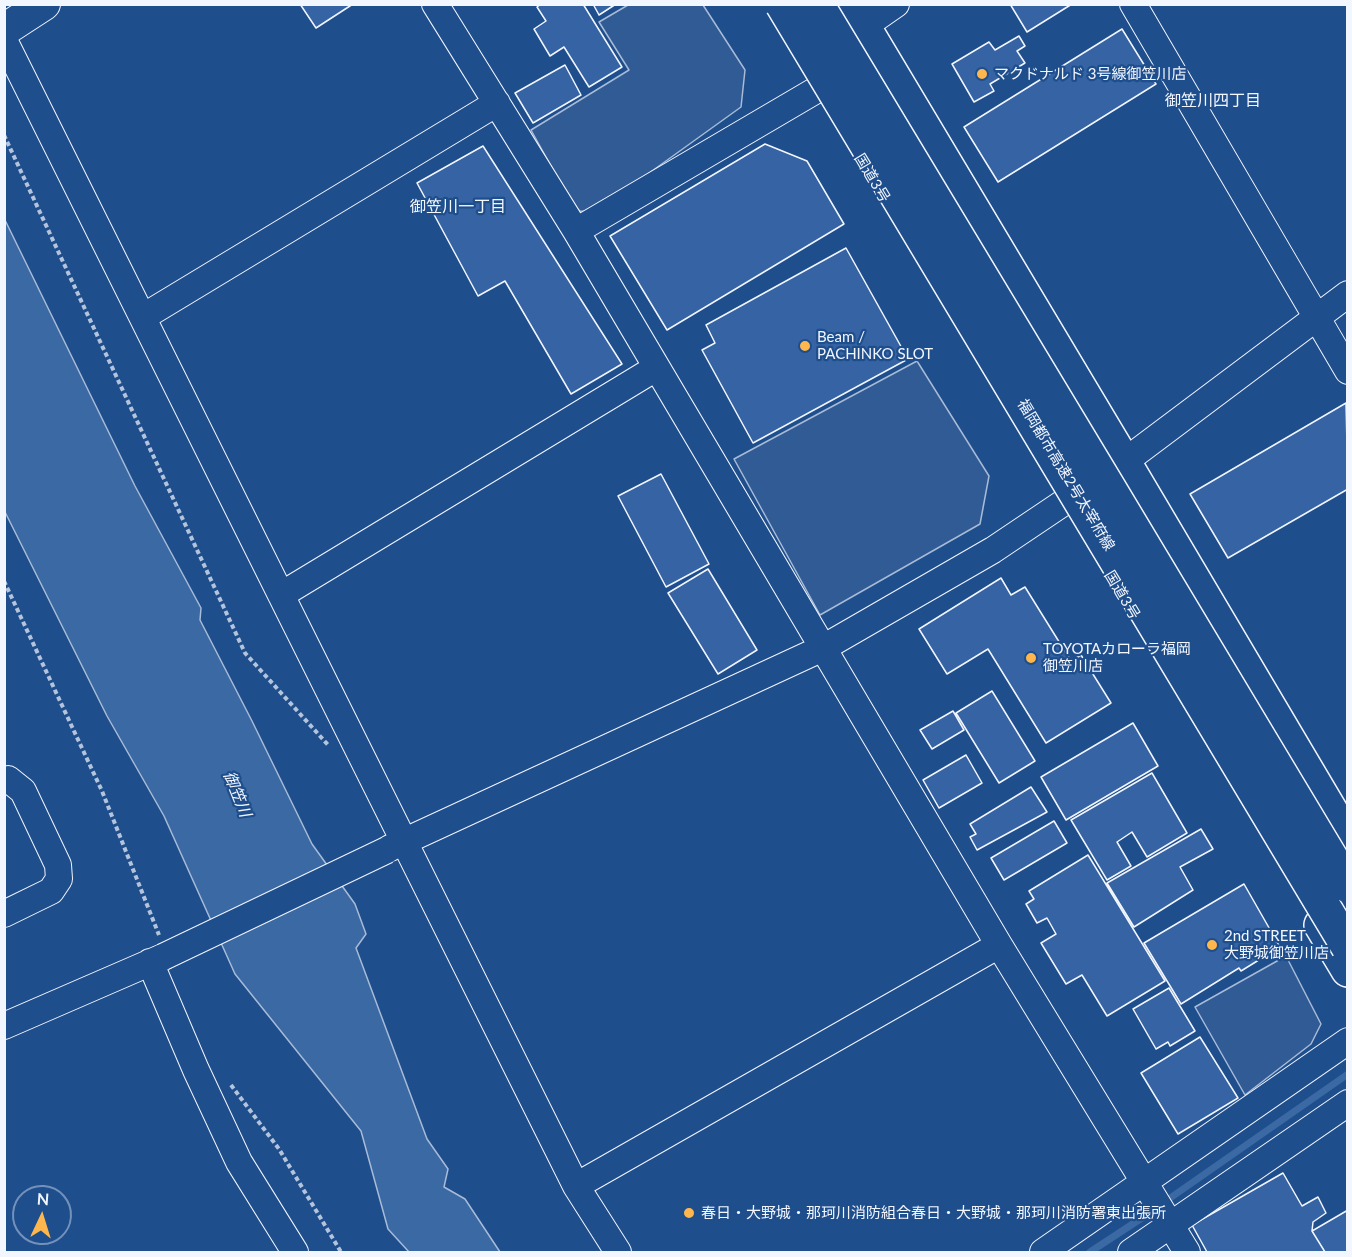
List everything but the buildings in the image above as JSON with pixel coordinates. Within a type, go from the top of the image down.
[{"type":"highway","name":"国道3号","points":[[766,4],[1347,970]]},
{"type":"highway","name":"福岡都市高速2号太宰府線","points":[[782,4],[1347,947]]},
{"type":"highway","name":"福岡都市高速2号太宰府線","points":[[817,4],[1347,886]]},
{"type":"highway","points":[[857,16],[1347,840]]},
{"type":"main road","points":[[4,30],[44,4]]},
{"type":"street","points":[[435,4],[576,231],[999,945],[1187,1252]]},
{"type":"street","points":[[857,16],[896,4]]},
{"type":"street","points":[[1133,4],[1347,371]]},
{"type":"street","points":[[4,40],[282,595],[396,846],[576,1186],[618,1252]]},
{"type":"street","points":[[576,231],[818,89]]},
{"type":"street","points":[[143,317],[496,103]]},
{"type":"street","points":[[4,1026],[157,952],[396,846],[823,648],[993,550],[1066,502],[1124,462],[1347,294]]},
{"type":"street","points":[[282,595],[656,368]]},
{"type":"street","points":[[4,780],[8,779],[23,791],[58,865],[59,879],[51,891],[4,914]]},
{"type":"street","points":[[576,1186],[999,945]]},
{"type":"street","points":[[157,952],[196,1070],[239,1162],[295,1252]]},
{"type":"street","points":[[1043,1252],[1347,1041]]},
{"type":"street","points":[[1131,1252],[1347,1103]]},
{"type":"path","points":[[4,135],[245,653],[333,751]]},
{"type":"path","points":[[4,581],[102,791],[157,952]]},
{"type":"path","points":[[229,1083],[279,1149],[341,1252]]},
{"type":"shaded area","points":[[628,5],[703,5],[745,70],[741,107],[595,212],[580,211],[572,204],[531,130],[629,70],[599,22]]},
{"type":"shaded area","points":[[917,361],[989,476],[980,524],[820,615],[734,459]]},
{"type":"shaded area","points":[[1286,956],[1321,1024],[1311,1044],[1245,1095],[1195,1007]]},
{"type":"water","name":"御笠川","points":[[4,218],[135,486],[201,608],[200,620],[312,844],[355,904],[366,934],[356,948],[427,1139],[448,1169],[444,1187],[465,1199],[500,1252],[409,1252],[388,1229],[361,1131],[235,974],[164,816],[107,716],[5,512]]},
{"type":"waterway","points":[[1163,1203],[1348,1074]]},
{"type":"waterway","points":[[1090,1252],[1154,1210]]},
{"type":"place","name":"マクドナルド 3号線御笠川店","points":[[982,74]]},
{"type":"place","name":"Beam / PACHINKO SLOT","points":[[805,346]]},
{"type":"place","name":"TOYOTAカローラ福岡 御笠川店","points":[[1031,658]]},
{"type":"place","name":"2nd STREET 大野城御笠川店","points":[[1212,945]]},
{"type":"place","name":"春日・大野城・那珂川消防組合春日・大野城・那珂川消防署東出張所","points":[[689,1213]]},
{"type":"district","name":"御笠川四丁目","points":[[1213,101]]},
{"type":"district","name":"御笠川一丁目","points":[[458,207]]}]
